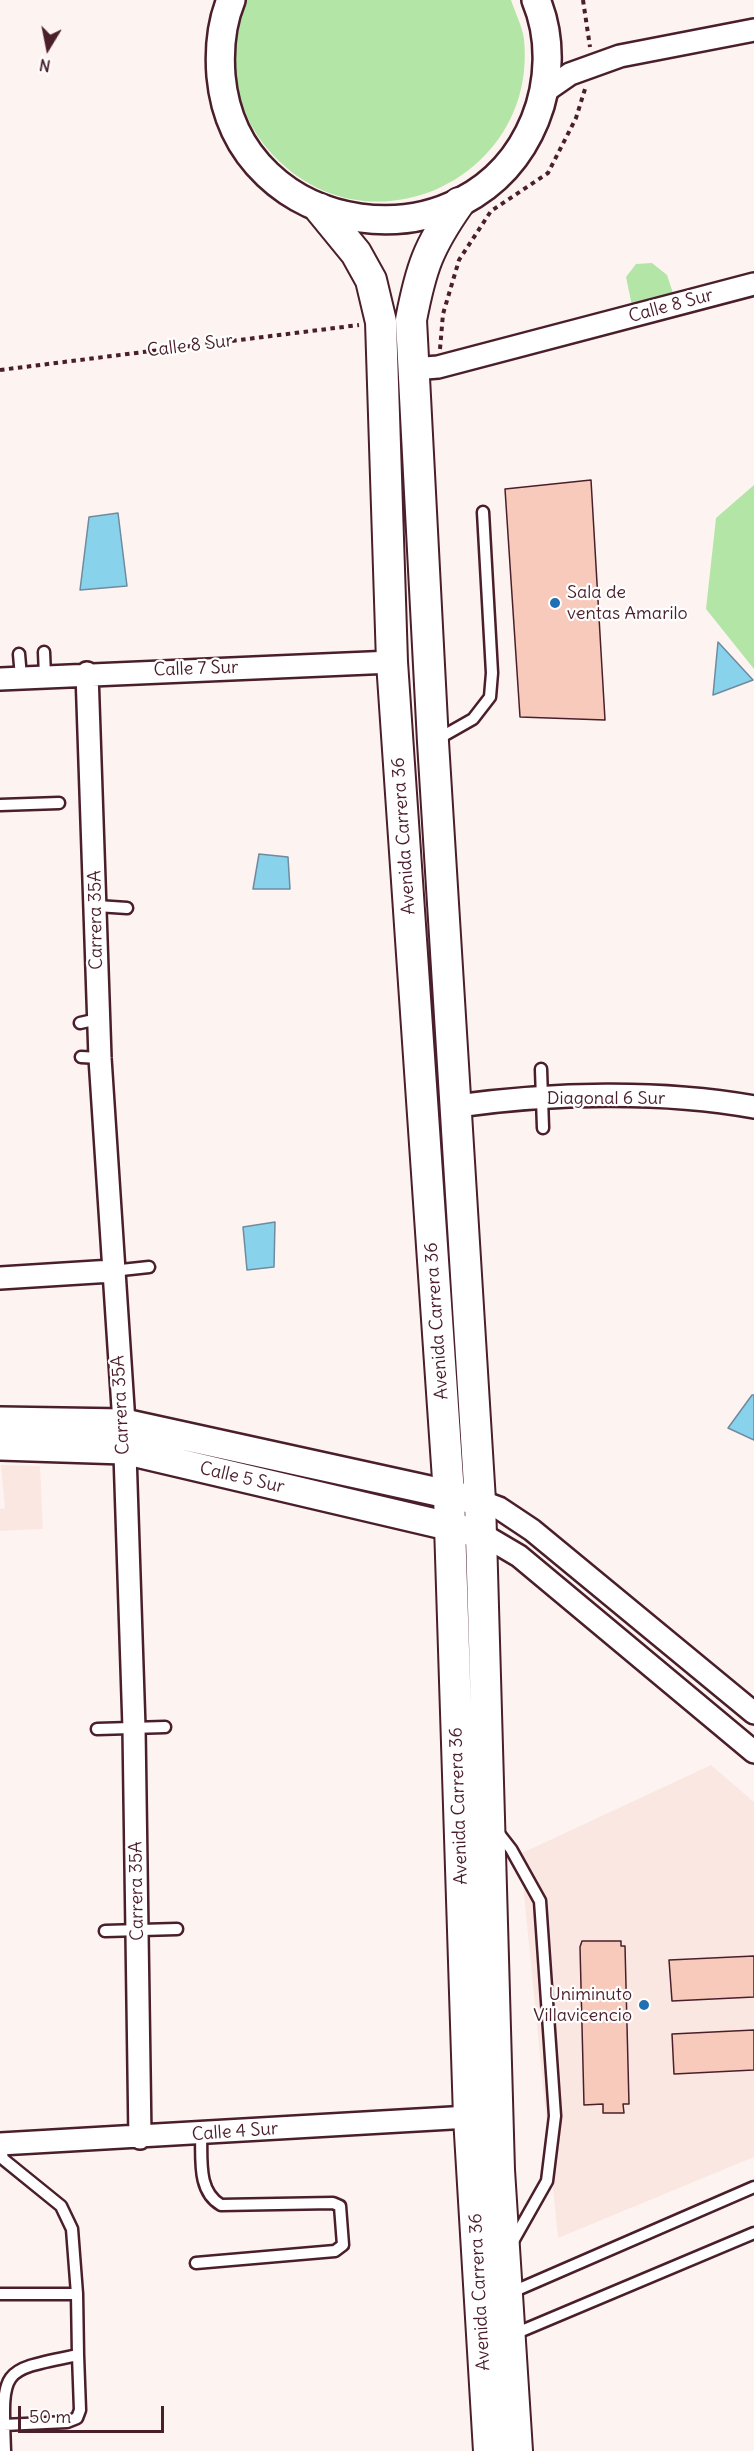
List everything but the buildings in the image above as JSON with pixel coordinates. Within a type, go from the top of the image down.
[{"type":"main road","name":"Avenida Carrera 36","points":[[459,203],[432,241],[419,278],[411,320],[425,368],[433,742],[480,1501],[499,2170],[517,2451]]},
{"type":"main road","name":"Avenida Carrera 36","points":[[320,209],[356,253],[370,280],[381,322],[392,662],[449,1494],[469,2117],[489,2451]]},
{"type":"street","points":[[231,0],[225,14],[219,53],[222,92],[235,129],[257,162],[285,189],[320,209],[354,219],[390,221],[426,216],[459,203],[481,190],[518,153],[531,130],[544,92],[547,72],[546,37],[536,0]]},
{"type":"street","points":[[544,92],[570,74],[620,56],[754,30]]},
{"type":"street","name":"Calle 8 Sur","points":[[425,368],[754,284]]},
{"type":"street","name":"Calle 7 Sur","points":[[10,678],[392,662]]},
{"type":"street","name":"Carrera 35A","points":[[87,673],[97,906],[89,1021],[124,1423],[134,1728],[140,2138]]},
{"type":"street","name":"Diagonal 6 Sur","points":[[457,1106],[541,1098],[681,1099],[754,1107]]},
{"type":"street","points":[[0,1278],[112,1271]]},
{"type":"street","name":"Calle 5 Sur","points":[[0,1421],[124,1423],[480,1501]]},
{"type":"street","name":"Calle 5 Sur","points":[[0,1446],[124,1450],[480,1533]]},
{"type":"street","points":[[480,1501],[499,1508],[532,1530],[754,1713]]},
{"type":"street","points":[[480,1533],[526,1562],[754,1752]]},
{"type":"street","name":"Calle 4 Sur","points":[[0,2144],[140,2138],[469,2117]]},
{"type":"lane","points":[[433,742],[473,719],[490,697],[492,673],[483,512]]},
{"type":"lane","points":[[44,652],[45,676]]},
{"type":"lane","points":[[10,678],[19,654]]},
{"type":"lane","points":[[0,805],[59,803]]},
{"type":"lane","points":[[97,906],[127,908]]},
{"type":"lane","points":[[541,1069],[543,1128]]},
{"type":"lane","points":[[112,1271],[149,1267]]},
{"type":"lane","points":[[97,1729],[165,1727]]},
{"type":"lane","points":[[489,1821],[511,1849],[540,1900],[555,2116],[547,2181],[505,2256]]},
{"type":"lane","points":[[105,1931],[177,1929]]},
{"type":"lane","points":[[196,2263],[335,2251],[343,2245],[340,2206],[333,2203],[221,2205],[210,2199],[205,2190],[201,2134]]},
{"type":"lane","points":[[0,2144],[3,2159],[61,2206],[72,2229],[77,2294],[80,2410],[77,2418],[67,2422],[4,2426]]},
{"type":"lane","points":[[508,2294],[754,2187]]},
{"type":"lane","points":[[509,2336],[754,2233]]},
{"type":"lane","points":[[0,2294],[77,2294]]},
{"type":"lane","points":[[4,2451],[3,2387],[7,2377],[20,2366],[78,2355]]},
{"type":"path","points":[[425,368],[459,260],[491,211],[548,173],[576,118],[593,65],[583,0]]},
{"type":"path","name":"Calle 8 Sur","points":[[0,370],[381,322]]},
{"type":"shaded area","points":[[1,1465],[40,1466],[43,1529],[0,1531],[0,1509],[5,1508]]},
{"type":"shaded area","name":"Uniminuto Villavicencio","points":[[711,1765],[754,1802],[754,2157],[558,2238],[520,1854]]},
{"type":"green space","points":[[246,0],[511,0],[524,39],[521,88],[504,130],[476,164],[440,188],[399,200],[356,200],[313,186],[274,156],[254,130],[241,101],[236,70],[236,29]]},
{"type":"green space","points":[[652,263],[667,275],[673,293],[632,306],[626,277],[636,264]]},
{"type":"green space","points":[[754,485],[754,669],[706,609],[716,518]]},
{"type":"water","points":[[118,513],[127,586],[80,590],[89,517]]},
{"type":"water","points":[[718,642],[753,680],[713,695]]},
{"type":"water","points":[[259,854],[288,857],[290,889],[253,889]]},
{"type":"water","points":[[275,1222],[274,1267],[247,1270],[243,1227]]},
{"type":"water","points":[[754,1395],[754,1440],[728,1428]]},
{"type":"place","name":"Sala de ventas Amarilo","points":[[555,603]]},
{"type":"place","name":"Uniminuto Villavicencio","points":[[644,2005]]}]
